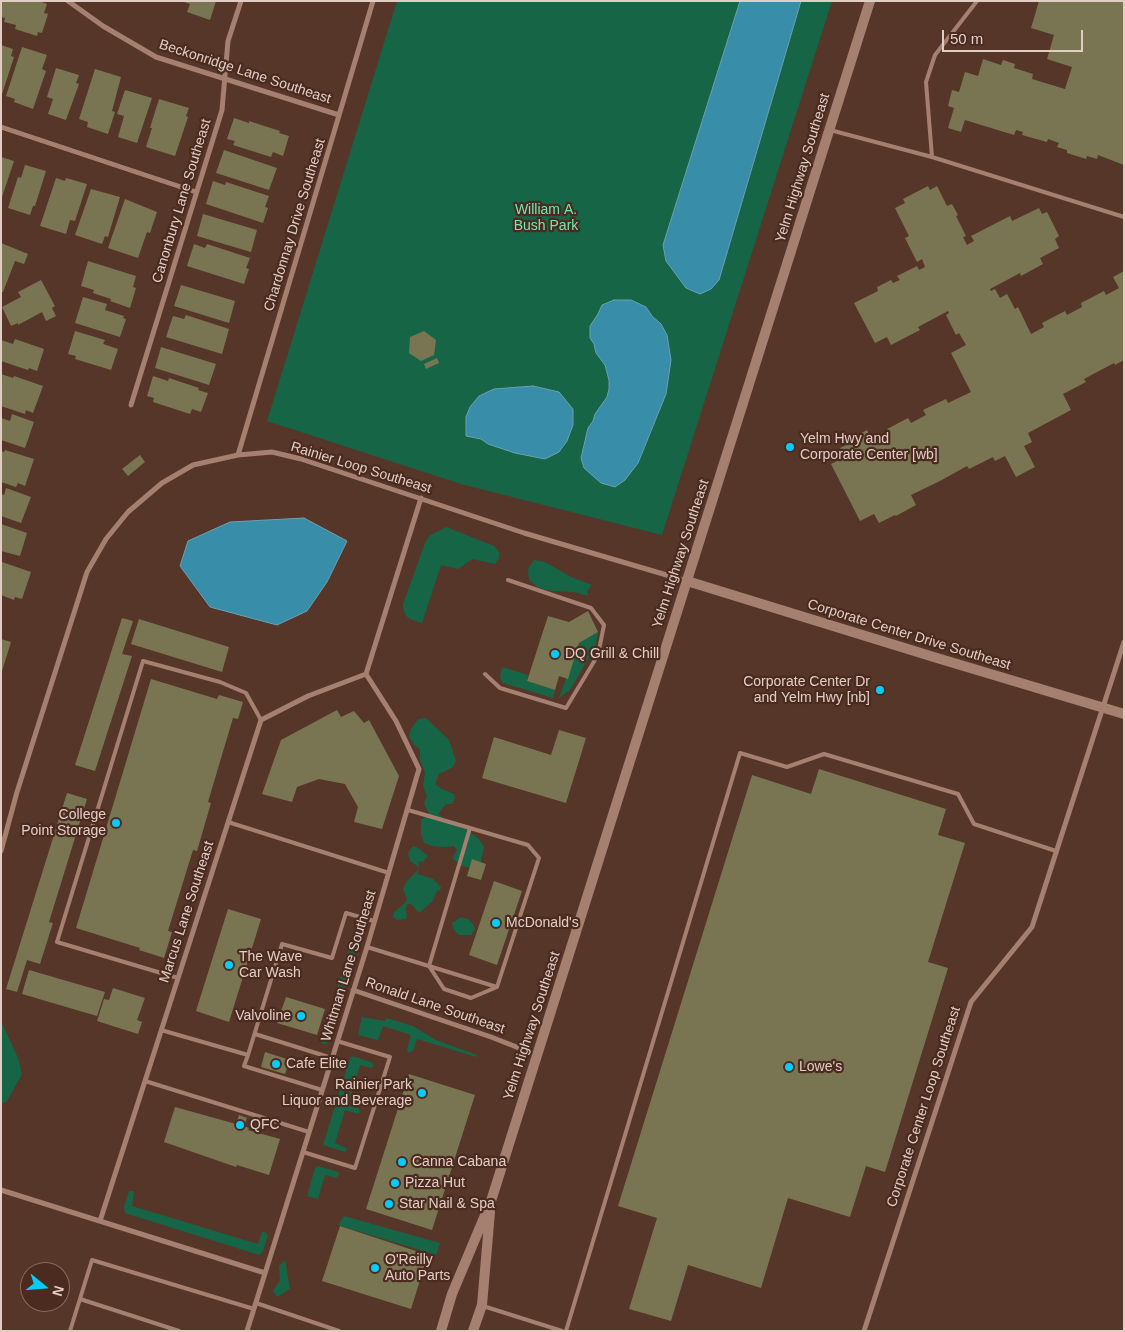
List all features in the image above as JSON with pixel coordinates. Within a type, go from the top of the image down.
[{"type":"main road","name":"Yelm Highway Southeast","points":[[441,1331],[452,1294],[491,1201],[870,1]]},
{"type":"main road","name":"Corporate Center Drive Southeast","points":[[687,581],[1124,714]]},
{"type":"main road","name":"Yelm Highway Southeast","points":[[473,1331],[482,1305],[491,1201]]},
{"type":"street","name":"Beckonridge Lane Southeast","points":[[68,1],[103,26],[156,57],[339,115]]},
{"type":"street","name":"Canonbury Lane Southeast","points":[[131,405],[222,110],[228,41],[241,1]]},
{"type":"street","name":"Chardonnay Drive Southeast","points":[[238,455],[373,1]]},
{"type":"street","points":[[1,127],[196,192]]},
{"type":"street","name":"Rainier Loop Southeast","points":[[1,851],[17,792],[87,572],[106,539],[128,512],[162,482],[193,465],[238,455],[272,452],[421,498],[524,533],[687,581]]},
{"type":"street","points":[[261,720],[308,696],[366,674],[421,498]]},
{"type":"street","name":"Corporate Center Loop Southeast","points":[[864,1331],[971,1002],[1032,927],[1124,642]]},
{"type":"street","name":"Whitman Lane Southeast","points":[[247,1331],[367,947],[419,769],[396,721],[366,674]]},
{"type":"street","name":"Marcus Lane Southeast","points":[[100,1221],[261,720]]},
{"type":"street","name":"Ronald Lane Southeast","points":[[353,990],[491,1037],[537,1055]]},
{"type":"street","points":[[1,1190],[266,1273]]},
{"type":"lane","points":[[932,158],[926,82],[935,55],[977,1]]},
{"type":"lane","points":[[830,130],[932,158],[1124,217]]},
{"type":"lane","points":[[485,674],[500,688],[566,708],[598,655],[604,625],[591,608],[508,580]]},
{"type":"lane","points":[[178,978],[57,942],[143,661],[220,682],[246,693],[261,720]]},
{"type":"lane","points":[[566,1331],[740,752],[787,767],[824,754],[958,794],[974,824],[1056,851]]},
{"type":"lane","points":[[408,810],[470,828],[528,845],[538,858],[497,987],[471,998],[444,989],[429,966],[470,828]]},
{"type":"lane","points":[[228,822],[389,873]]},
{"type":"lane","points":[[322,1090],[244,1066],[282,944],[332,958],[346,913],[374,921]]},
{"type":"lane","points":[[367,947],[497,987]]},
{"type":"lane","points":[[161,1030],[248,1055]]},
{"type":"lane","points":[[255,1034],[332,1058]]},
{"type":"lane","points":[[303,1152],[356,1168],[390,1057],[337,1041]]},
{"type":"lane","points":[[145,1081],[309,1132]]},
{"type":"lane","points":[[70,1331],[92,1260],[254,1309]]},
{"type":"lane","points":[[80,1299],[179,1331]]},
{"type":"lane","points":[[256,1303],[339,1331]]},
{"type":"lane","points":[[482,1305],[562,1331]]},
{"type":"green space","name":"William A. Bush Park","points":[[397,1],[832,1],[662,535],[461,484],[267,421]]},
{"type":"green space","points":[[446,527],[494,546],[499,552],[499,558],[495,564],[472,559],[458,569],[441,565],[422,623],[406,616],[403,604],[425,543],[429,536]]},
{"type":"green space","points":[[534,560],[545,562],[573,578],[592,585],[587,591],[588,596],[574,592],[551,591],[539,588],[529,580],[528,569]]},
{"type":"green space","points":[[598,632],[595,647],[570,690],[559,698],[579,643]]},
{"type":"green space","points":[[502,667],[528,675],[527,681],[555,690],[553,698],[503,683],[500,678]]},
{"type":"green space","points":[[426,718],[449,740],[456,761],[453,767],[439,774],[435,784],[454,794],[455,798],[452,804],[446,804],[438,814],[446,820],[456,822],[479,839],[484,847],[480,866],[473,869],[460,865],[452,858],[457,850],[454,846],[432,846],[424,843],[421,835],[421,820],[429,814],[424,803],[427,797],[423,785],[425,773],[420,760],[420,749],[414,745],[409,737],[411,729],[418,719]]},
{"type":"green space","points":[[413,846],[428,856],[424,861],[419,862],[418,874],[433,879],[441,887],[436,892],[433,901],[419,913],[411,904],[408,904],[405,909],[406,919],[397,920],[393,917],[394,912],[407,899],[403,889],[407,881],[418,870],[417,866],[410,861],[408,853]]},
{"type":"green space","points":[[461,917],[468,919],[473,924],[475,929],[471,935],[459,935],[454,930],[452,923]]},
{"type":"green space","points":[[355,931],[359,931],[361,934],[327,1044],[323,1044],[320,1042]]},
{"type":"green space","points":[[362,1017],[385,1021],[386,1018],[413,1026],[436,1040],[477,1055],[476,1057],[417,1039],[413,1051],[408,1053],[407,1049],[411,1035],[383,1026],[378,1040],[358,1035]]},
{"type":"green space","points":[[1,1021],[18,1058],[22,1074],[7,1101],[1,1104]]},
{"type":"green space","points":[[352,1056],[371,1062],[374,1065],[371,1068],[360,1065],[348,1105],[358,1108],[361,1112],[358,1114],[345,1110],[335,1143],[346,1148],[345,1152],[323,1145]]},
{"type":"green space","points":[[318,1166],[338,1172],[339,1175],[336,1178],[325,1175],[318,1199],[307,1196],[315,1168]]},
{"type":"green space","points":[[129,1191],[134,1193],[132,1206],[258,1244],[262,1232],[265,1232],[268,1235],[263,1251],[259,1255],[125,1213],[124,1207]]},
{"type":"green space","points":[[344,1216],[440,1243],[436,1255],[338,1225]]},
{"type":"green space","points":[[285,1260],[290,1289],[277,1297],[273,1291],[280,1280],[279,1266]]},
{"type":"water","points":[[740,1],[801,1],[719,280],[711,289],[700,294],[686,288],[666,261],[663,245]]},
{"type":"water","points":[[614,300],[631,300],[646,307],[661,324],[667,335],[671,360],[666,394],[638,463],[625,480],[615,487],[601,483],[584,468],[581,458],[588,428],[607,397],[609,389],[605,365],[596,353],[590,338],[590,326],[602,305]]},
{"type":"water","points":[[533,386],[559,392],[573,409],[573,425],[567,441],[559,452],[545,459],[515,453],[488,444],[481,439],[466,436],[466,417],[470,407],[479,396],[494,389]]},
{"type":"water","points":[[304,518],[347,541],[327,582],[307,611],[277,625],[210,607],[180,566],[188,541],[230,522]]},
{"type":"building","points":[[1,1],[39,1],[47,4],[44,13],[48,14],[42,33],[38,32],[37,36],[15,29],[16,25],[4,22],[5,18],[1,17]]},
{"type":"building","points":[[216,1],[210,20],[187,12],[190,4],[184,2]]},
{"type":"building","points":[[1039,1],[1124,1],[1124,165],[1098,155],[1097,159],[1087,156],[1086,159],[1067,153],[1067,150],[1057,147],[1059,143],[1048,139],[1047,142],[1022,135],[1023,132],[1016,130],[1014,135],[965,120],[961,132],[948,128],[954,108],[948,106],[952,90],[959,92],[965,72],[978,76],[983,59],[1001,65],[1003,60],[1015,64],[1014,68],[1033,74],[1032,79],[1065,89],[1072,67],[1047,59],[1054,35],[1031,28]]},
{"type":"building","points":[[1,45],[13,49],[11,56],[14,57],[2,94]]},
{"type":"building","points":[[22,47],[47,55],[42,69],[46,71],[33,109],[14,102],[15,99],[6,96]]},
{"type":"building","points":[[56,68],[79,75],[76,83],[79,84],[66,120],[48,114],[53,99],[47,97]]},
{"type":"building","points":[[95,69],[121,77],[112,111],[115,112],[108,134],[87,127],[88,122],[79,119]]},
{"type":"building","points":[[125,90],[152,98],[137,143],[118,137],[124,116],[117,114]]},
{"type":"building","points":[[159,99],[189,108],[186,116],[188,117],[175,156],[146,147]]},
{"type":"building","points":[[234,118],[280,131],[279,133],[289,136],[283,156],[273,152],[271,157],[233,145],[235,141],[227,139]]},
{"type":"building","points":[[224,150],[277,168],[269,190],[216,173]]},
{"type":"building","points":[[1,157],[14,161],[2,197],[1,197]]},
{"type":"building","points":[[25,165],[46,171],[35,206],[33,206],[30,215],[8,208],[18,177],[21,178]]},
{"type":"building","points":[[56,178],[65,181],[66,178],[87,184],[75,221],[70,220],[66,234],[40,226]]},
{"type":"building","points":[[213,181],[225,185],[226,182],[269,196],[265,207],[268,208],[263,223],[206,204]]},
{"type":"building","points":[[928,186],[930,190],[937,186],[947,206],[952,204],[966,236],[963,237],[967,245],[974,241],[971,236],[1010,216],[1012,221],[1039,208],[1042,214],[1047,212],[1059,236],[1055,239],[1059,248],[1040,258],[1043,264],[1021,276],[1020,273],[990,289],[991,291],[995,289],[1000,298],[1007,294],[1015,309],[1018,307],[1031,334],[1044,327],[1042,323],[1065,311],[1067,315],[1082,307],[1081,303],[1104,291],[1106,295],[1119,288],[1113,277],[1124,271],[1124,360],[1115,365],[1114,363],[1084,379],[1086,382],[1063,394],[1071,410],[1028,433],[1032,442],[1024,446],[1035,467],[1016,477],[1005,456],[995,461],[993,457],[969,469],[967,466],[911,495],[916,505],[896,516],[879,523],[874,514],[860,521],[831,464],[845,457],[840,448],[855,441],[854,437],[867,430],[873,443],[889,434],[887,429],[908,418],[911,423],[926,415],[923,410],[946,399],[948,403],[971,392],[951,353],[966,345],[959,333],[956,335],[946,315],[949,313],[948,311],[918,327],[920,330],[891,345],[887,337],[875,343],[854,303],[878,291],[877,287],[891,280],[893,283],[900,280],[897,276],[917,266],[919,270],[925,267],[922,259],[917,262],[905,238],[909,236],[895,208],[905,203],[903,199]]},
{"type":"building","points":[[91,189],[120,197],[108,237],[105,236],[102,244],[75,235]]},
{"type":"building","points":[[125,199],[157,212],[150,233],[147,232],[138,258],[108,248]]},
{"type":"building","points":[[203,214],[257,230],[251,252],[197,236]]},
{"type":"building","points":[[1,243],[28,254],[24,264],[15,261],[3,292],[1,292]]},
{"type":"building","points":[[194,244],[205,248],[207,244],[250,258],[246,268],[249,269],[244,284],[187,266]]},
{"type":"building","points":[[88,261],[136,276],[133,287],[136,288],[130,308],[110,301],[111,299],[93,293],[94,290],[81,286]]},
{"type":"building","points":[[41,280],[55,306],[52,308],[56,316],[46,321],[42,312],[18,325],[18,323],[11,326],[2,307],[21,297],[18,292]]},
{"type":"building","points":[[181,285],[235,301],[229,323],[174,306]]},
{"type":"building","points":[[83,297],[107,304],[105,310],[124,316],[123,318],[126,319],[120,337],[75,323]]},
{"type":"building","points":[[186,315],[229,329],[222,354],[166,337],[173,316],[184,319]]},
{"type":"building","points":[[75,331],[105,340],[103,344],[118,349],[111,370],[75,359],[76,356],[68,354]]},
{"type":"building","points":[[424,331],[436,340],[434,355],[421,361],[409,353],[410,337]]},
{"type":"building","points":[[15,339],[44,349],[37,371],[1,361],[1,340],[13,344]]},
{"type":"building","points":[[161,347],[216,364],[209,385],[155,368]]},
{"type":"building","points":[[437,358],[439,363],[426,369],[424,364]]},
{"type":"building","points":[[1,374],[13,378],[14,376],[43,386],[33,413],[26,410],[25,414],[1,406]]},
{"type":"building","points":[[153,376],[168,381],[169,378],[208,393],[201,412],[192,409],[190,414],[153,402],[154,398],[147,396]]},
{"type":"building","points":[[12,414],[34,422],[25,448],[1,440],[1,418],[10,421]]},
{"type":"building","points":[[5,450],[34,459],[25,486],[18,483],[16,487],[1,482],[1,451],[4,452]]},
{"type":"building","points":[[140,455],[145,462],[128,476],[122,469]]},
{"type":"building","points":[[6,488],[31,497],[21,523],[1,516],[1,494],[4,495]]},
{"type":"building","points":[[1,524],[27,533],[20,556],[1,551]]},
{"type":"building","points":[[2,562],[31,572],[22,599],[15,597],[14,600],[1,595]]},
{"type":"building","name":"DQ Grill & Chill","points":[[588,611],[598,632],[579,643],[568,679],[559,676],[555,690],[527,681],[548,616],[569,622]]},
{"type":"building","points":[[122,618],[133,621],[122,654],[132,656],[95,771],[75,765]]},
{"type":"building","points":[[139,619],[229,647],[222,672],[131,644]]},
{"type":"building","points":[[1,639],[11,642],[2,671],[1,671]]},
{"type":"building","points":[[151,679],[217,699],[219,695],[243,702],[238,719],[233,718],[208,802],[211,803],[197,851],[193,850],[168,931],[172,932],[164,958],[139,950],[140,948],[76,928]]},
{"type":"building","points":[[337,710],[341,717],[354,711],[364,723],[369,720],[399,776],[382,829],[354,822],[358,807],[345,784],[319,779],[297,787],[292,802],[262,794],[281,740]]},
{"type":"building","points":[[559,730],[586,738],[566,803],[482,778],[494,737],[551,755]]},
{"type":"building","name":"Lowe's","points":[[819,769],[946,809],[938,835],[965,843],[928,962],[948,968],[885,1172],[866,1166],[850,1217],[788,1198],[761,1288],[688,1265],[671,1321],[629,1309],[657,1218],[618,1206],[752,775],[811,794]]},
{"type":"building","points":[[67,793],[87,799],[49,922],[53,923],[40,964],[27,960],[17,992],[6,989]]},
{"type":"building","points":[[472,859],[486,864],[481,880],[467,876]]},
{"type":"building","name":"McDonald's","points":[[494,881],[522,891],[497,965],[469,955]]},
{"type":"building","name":"The Wave Car Wash","points":[[228,909],[261,919],[229,1022],[196,1011]]},
{"type":"building","points":[[29,970],[105,992],[97,1016],[22,994]]},
{"type":"building","points":[[113,988],[145,998],[137,1020],[142,1022],[138,1034],[97,1021],[104,999],[109,1000]]},
{"type":"building","name":"Valvoline","points":[[286,997],[325,1009],[317,1035],[277,1023]]},
{"type":"building","points":[[265,1052],[290,1060],[285,1074],[261,1067]]},
{"type":"building","points":[[409,1074],[475,1095],[432,1230],[366,1209]]},
{"type":"building","points":[[175,1107],[236,1124],[239,1115],[247,1118],[244,1126],[249,1128],[248,1130],[280,1139],[269,1175],[237,1165],[236,1167],[164,1142]]},
{"type":"building","name":"O'Reilly Auto Parts","points":[[340,1226],[428,1255],[411,1309],[322,1281]]},
{"type":"place","name":"Yelm Hwy and Corporate Center [wb]","points":[[790,447]]},
{"type":"place","name":"DQ Grill & Chill","points":[[555,654]]},
{"type":"place","name":"Corporate Center Dr and Yelm Hwy [nb]","points":[[880,690]]},
{"type":"place","name":"College Point Storage","points":[[116,823]]},
{"type":"place","name":"McDonald's","points":[[496,923]]},
{"type":"place","name":"The Wave Car Wash","points":[[229,965]]},
{"type":"place","name":"Valvoline","points":[[301,1016]]},
{"type":"place","name":"Cafe Elite","points":[[276,1064]]},
{"type":"place","name":"Lowe's","points":[[789,1067]]},
{"type":"place","name":"Rainier Park Liquor and Beverage","points":[[422,1093]]},
{"type":"place","name":"QFC","points":[[240,1125]]},
{"type":"place","name":"Canna Cabana","points":[[402,1162]]},
{"type":"place","name":"Pizza Hut","points":[[395,1183]]},
{"type":"place","name":"Star Nail & Spa","points":[[389,1204]]},
{"type":"place","name":"O'Reilly Auto Parts","points":[[375,1268]]}]
